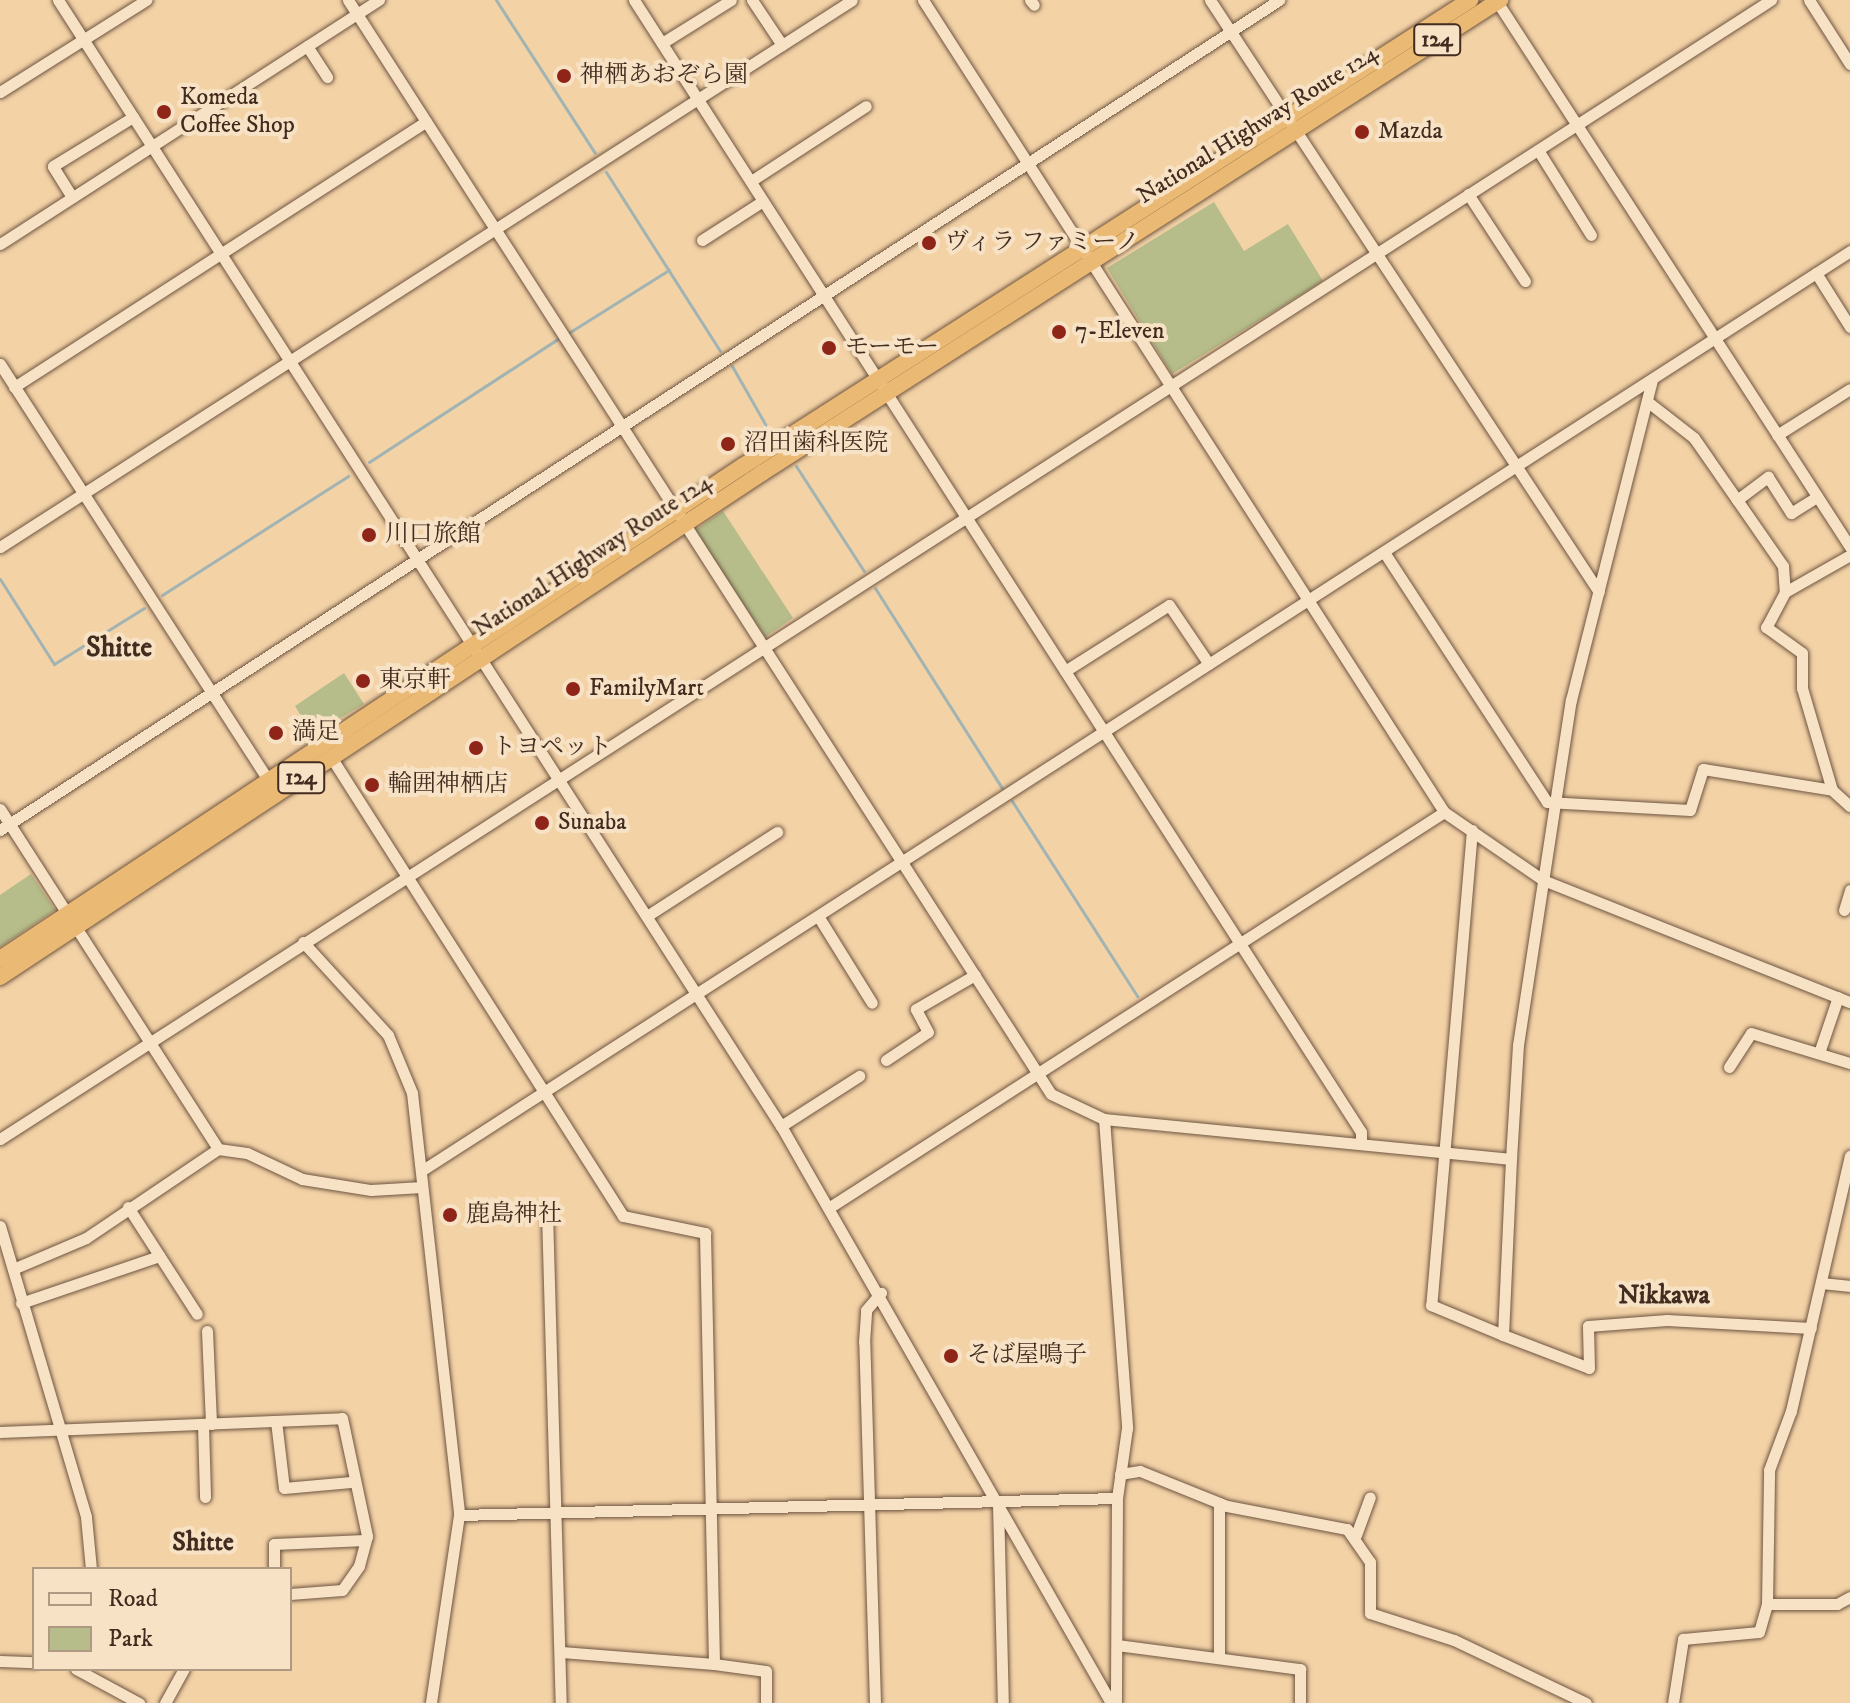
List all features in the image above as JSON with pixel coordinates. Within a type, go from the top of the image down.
[{"type":"highway","name":"National Highway Route 124","points":[[1290,124],[1470,0]]},
{"type":"highway","name":"National Highway Route 124","points":[[0,977],[72,920],[269,782],[477,653],[1085,254],[1290,124],[1498,1]]},
{"type":"highway","name":"National Highway Route 124","points":[[0,959],[72,920],[331,757],[477,653]]},
{"type":"street","points":[[58,0],[781,1126],[881,1293],[1114,1703]]},
{"type":"street","points":[[0,92],[146,0]]},
{"type":"street","points":[[348,0],[1051,1094],[1104,1119],[1511,1159]]},
{"type":"street","points":[[0,244],[379,0]]},
{"type":"street","points":[[634,0],[1361,1132],[1361,1144]]},
{"type":"street","points":[[662,43],[731,0]]},
{"type":"street","points":[[752,0],[782,45]]},
{"type":"street","points":[[0,547],[852,0]]},
{"type":"street","points":[[923,0],[1444,812],[1543,880],[1846,999],[1819,1053]]},
{"type":"street","points":[[1210,0],[1599,592]]},
{"type":"street","points":[[5,827],[1279,0]]},
{"type":"street","points":[[0,1139],[406,875],[1771,0]]},
{"type":"street","points":[[1809,0],[1850,64]]},
{"type":"street","points":[[1498,1],[1850,547]]},
{"type":"street","points":[[307,46],[327,77]]},
{"type":"street","points":[[751,181],[866,106]]},
{"type":"street","points":[[72,197],[53,166],[133,117]]},
{"type":"street","points":[[14,387],[222,256],[426,121]]},
{"type":"street","points":[[1538,150],[1591,235]]},
{"type":"street","points":[[1468,194],[1525,281]]},
{"type":"street","points":[[702,240],[763,201]]},
{"type":"street","points":[[421,1171],[1714,338],[1849,255]]},
{"type":"street","points":[[1816,273],[1850,327]]},
{"type":"street","points":[[0,364],[269,782]]},
{"type":"street","points":[[1503,1335],[1511,1159],[1554,802],[1599,592],[1652,380]]},
{"type":"street","points":[[1777,435],[1850,389]]},
{"type":"street","points":[[1648,402],[1694,438],[1783,566],[1785,592]]},
{"type":"street","points":[[1737,500],[1768,477],[1791,513],[1817,497]]},
{"type":"street","points":[[1384,552],[1547,802],[1690,810],[1703,769],[1832,790]]},
{"type":"street","points":[[1850,555],[1785,592],[1766,627],[1802,653],[1802,688],[1832,790],[1850,806]]},
{"type":"street","points":[[1065,671],[1169,605],[1209,664]]},
{"type":"street","points":[[331,757],[623,1216],[705,1233],[714,1664]]},
{"type":"street","points":[[0,809],[5,827],[72,920],[218,1149]]},
{"type":"street","points":[[830,1207],[1040,1077],[1444,812]]},
{"type":"street","points":[[1472,830],[1431,1305],[1589,1368],[1588,1326],[1667,1320],[1811,1328]]},
{"type":"street","points":[[647,916],[777,832]]},
{"type":"street","points":[[1844,910],[1850,890]]},
{"type":"street","points":[[818,916],[872,1003]]},
{"type":"street","points":[[303,942],[388,1035],[406,1068],[421,1171],[459,1515],[431,1703]]},
{"type":"street","points":[[886,1060],[928,1032],[916,1009],[975,975]]},
{"type":"street","points":[[1729,1067],[1751,1033],[1850,1063]]},
{"type":"street","points":[[781,1126],[859,1076]]},
{"type":"street","points":[[1104,1119],[1125,1324],[1127,1428],[1117,1498],[1114,1703]]},
{"type":"street","points":[[13,1269],[86,1238],[218,1149],[247,1153],[302,1179],[371,1190],[422,1187]]},
{"type":"street","points":[[1673,1703],[1683,1639],[1759,1632],[1767,1604],[1769,1470],[1811,1328],[1850,1156]]},
{"type":"street","points":[[128,1207],[197,1314]]},
{"type":"street","points":[[547,1212],[561,1703]]},
{"type":"street","points":[[1,1231],[56,1430],[86,1517],[91,1567]]},
{"type":"street","points":[[21,1303],[159,1256]]},
{"type":"street","points":[[1822,1283],[1850,1286]]},
{"type":"street","points":[[875,1703],[864,1342],[866,1310],[881,1293]]},
{"type":"street","points":[[205,1497],[207,1331]]},
{"type":"street","points":[[0,1432],[342,1418],[351,1482],[361,1493],[365,1540],[342,1590],[292,1594]]},
{"type":"street","points":[[276,1421],[284,1488],[351,1482]]},
{"type":"street","points":[[1120,1474],[1167,1478],[1219,1503],[1356,1535]]},
{"type":"street","points":[[1370,1497],[1356,1535],[1370,1562],[1370,1613],[1454,1640],[1586,1703]]},
{"type":"street","points":[[459,1515],[1117,1498]]},
{"type":"street","points":[[998,1500],[1003,1703]]},
{"type":"street","points":[[1219,1503],[1219,1657]]},
{"type":"street","points":[[274,1567],[274,1544],[365,1540]]},
{"type":"street","points":[[1767,1604],[1837,1604],[1850,1597]]},
{"type":"street","points":[[1117,1645],[1300,1669],[1300,1703]]},
{"type":"street","points":[[561,1652],[766,1671],[766,1703]]},
{"type":"street","points":[[0,1661],[32,1662]]},
{"type":"street","points":[[81,1671],[109,1683],[139,1703]]},
{"type":"street","points":[[109,1683],[111,1671]]},
{"type":"street","points":[[165,1703],[183,1671]]},
{"type":"green space","points":[[1214,202],[1244,251],[1288,224],[1323,281],[1172,374],[1107,268]]},
{"type":"green space","points":[[723,511],[793,618],[765,637],[694,531]]},
{"type":"green space","points":[[344,673],[364,704],[312,735],[295,706]]},
{"type":"green space","points":[[31,874],[55,910],[0,947],[0,895]]},
{"type":"waterway","points":[[496,0],[595,153]]},
{"type":"waterway","points":[[606,172],[720,351]]},
{"type":"waterway","points":[[570,332],[669,270]]},
{"type":"waterway","points":[[369,462],[558,339]]},
{"type":"waterway","points":[[732,366],[768,429]]},
{"type":"waterway","points":[[796,466],[864,571]]},
{"type":"waterway","points":[[162,595],[348,476]]},
{"type":"waterway","points":[[0,579],[54,664],[144,608]]},
{"type":"waterway","points":[[875,588],[1002,788]]},
{"type":"waterway","points":[[1012,801],[1137,996]]},
{"type":"place","name":"神栖あおぞら園","points":[[564,76]]},
{"type":"place","name":"Komeda Coffee Shop","points":[[164,112]]},
{"type":"place","name":"Mazda","points":[[1362,132]]},
{"type":"place","name":"ヴィラ ファミーノ","points":[[929,243]]},
{"type":"place","name":"7-Eleven","points":[[1059,332]]},
{"type":"place","name":"モーモー","points":[[829,348]]},
{"type":"place","name":"沼田歯科医院","points":[[728,444]]},
{"type":"place","name":"川口旅館","points":[[369,535]]},
{"type":"place","name":"東京軒","points":[[363,681]]},
{"type":"place","name":"FamilyMart","points":[[573,689]]},
{"type":"place","name":"満足","points":[[276,733]]},
{"type":"place","name":"トヨペット","points":[[476,748]]},
{"type":"place","name":"輪囲神栖店","points":[[372,785]]},
{"type":"place","name":"Sunaba","points":[[542,823]]},
{"type":"place","name":"鹿島神社","points":[[450,1215]]},
{"type":"place","name":"そば屋鳴子","points":[[951,1356]]},
{"type":"district","name":"Shitte","points":[[119,648]]},
{"type":"district","name":"Nikkawa","points":[[1664,1296]]},
{"type":"district","name":"Shitte","points":[[203,1543]]}]
